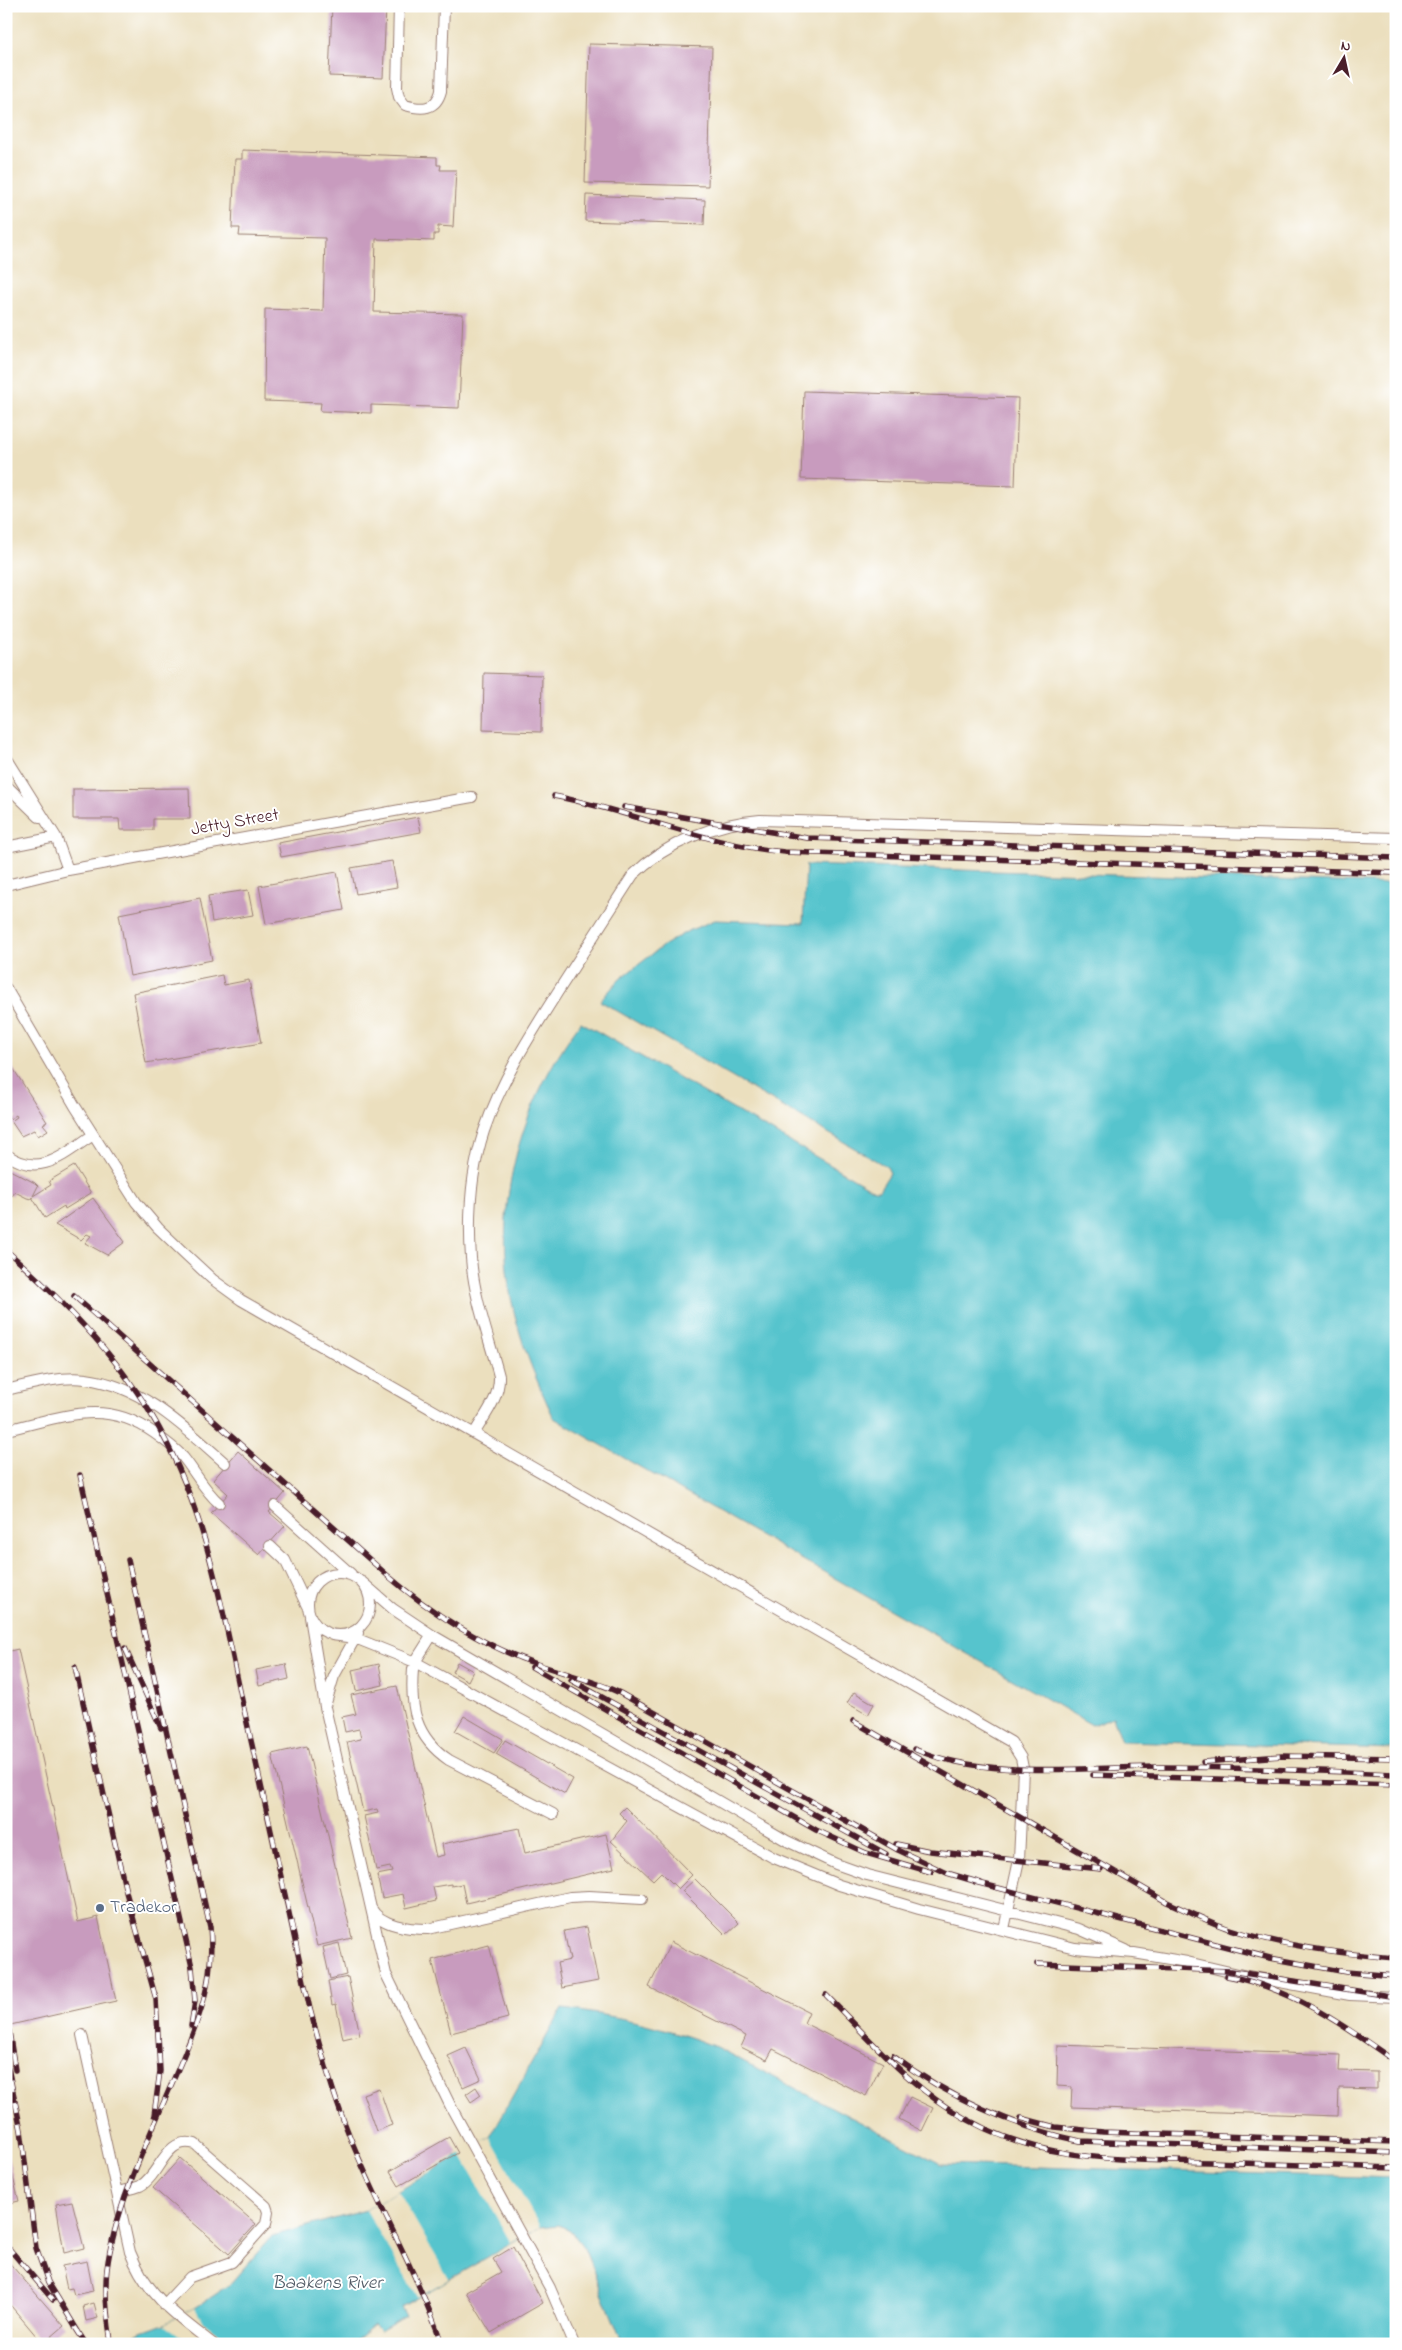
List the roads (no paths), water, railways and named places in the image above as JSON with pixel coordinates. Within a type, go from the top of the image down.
[{"type":"lane","points":[[399,6],[396,88],[399,97],[405,105],[426,108],[433,105],[439,98],[441,91],[444,6]]},
{"type":"lane","points":[[6,757],[23,781],[56,837],[68,870]]},
{"type":"lane","points":[[6,785],[47,824]]},
{"type":"lane","name":"Jetty Street","points":[[6,886],[68,870],[472,797]]},
{"type":"lane","points":[[474,1434],[496,1395],[499,1385],[499,1376],[480,1308],[471,1260],[470,1221],[473,1180],[484,1132],[500,1091],[527,1040],[633,875],[651,860],[709,829],[739,822],[760,820],[1396,838]]},
{"type":"lane","points":[[6,847],[56,837]]},
{"type":"lane","points":[[6,988],[93,1135],[136,1202],[158,1228],[212,1279],[241,1300],[1011,1742],[1021,1758],[1023,1770],[1019,1860],[1004,1930]]},
{"type":"lane","points":[[6,1154],[24,1164],[40,1165],[71,1150],[93,1135]]},
{"type":"lane","points":[[6,1390],[62,1380],[84,1379],[100,1382],[153,1403],[225,1463]]},
{"type":"lane","points":[[6,1430],[90,1413],[107,1412],[127,1417],[138,1422],[175,1449],[183,1457],[203,1486],[219,1502]]},
{"type":"lane","points":[[275,1506],[393,1609],[432,1635],[787,1840],[836,1864],[906,1886],[1079,1929],[1134,1953]]},
{"type":"lane","points":[[270,1546],[284,1560],[315,1625],[332,1635],[355,1638],[415,1662],[774,1858],[839,1885],[919,1909],[1075,1948],[1134,1953],[1350,1995],[1396,1996]]},
{"type":"lane","points":[[325,1707],[334,1676],[366,1620],[370,1609],[370,1599],[358,1579],[340,1572],[329,1574],[319,1579],[312,1587],[308,1597],[308,1612],[325,1707],[382,1958],[392,1988],[470,2143],[524,2238],[554,2296],[574,2344]]},
{"type":"lane","points":[[332,1635],[352,1633],[366,1620]]},
{"type":"lane","points":[[432,1635],[415,1662],[412,1677],[415,1717],[428,1743],[449,1760],[553,1814]]},
{"type":"lane","points":[[369,1903],[373,1912],[380,1918],[418,1929],[428,1929],[570,1897],[589,1896],[642,1899]]},
{"type":"lane","points":[[82,2035],[130,2252],[138,2273],[164,2305],[213,2344]]},
{"type":"lane","points":[[117,2192],[141,2186],[174,2146],[183,2142],[195,2144],[266,2206],[268,2212],[266,2224],[232,2262],[190,2277],[164,2305]]},
{"type":"water","points":[[806,865],[1396,884],[1396,1749],[1122,1741],[1113,1717],[1092,1725],[554,1418],[531,1365],[513,1309],[507,1270],[505,1237],[507,1204],[512,1171],[532,1108],[562,1049],[581,1022],[874,1190],[879,1190],[890,1173],[887,1167],[600,1001],[620,979],[664,945],[688,931],[715,920],[803,923]]},
{"type":"water","name":"Baakens River","points":[[562,2009],[640,2023],[678,2033],[716,2047],[941,2164],[1396,2178],[1396,2344],[623,2344],[584,2248],[571,2231],[559,2225],[540,2227],[401,2307],[406,2316],[380,2331],[374,2325],[351,2344],[97,2344],[131,2336],[164,2324],[195,2308],[228,2286],[272,2236],[366,2210],[490,2137]]},
{"type":"railway","points":[[554,796],[583,802],[698,835],[756,848],[785,852],[1396,873]]},
{"type":"railway","points":[[624,807],[807,838],[1396,858]]},
{"type":"railway","points":[[6,1250],[66,1307],[120,1369],[151,1414],[170,1448],[185,1483],[209,1555],[218,1592],[310,2009],[327,2071],[342,2117],[359,2159],[421,2290],[442,2344]]},
{"type":"railway","points":[[74,1296],[387,1575],[439,1615],[477,1638],[517,1657],[600,1684],[620,1693],[898,1850],[947,1873],[981,1883]]},
{"type":"railway","points":[[80,1475],[192,1967],[195,2001],[191,2026]]},
{"type":"railway","points":[[111,2341],[106,2287],[111,2244],[126,2193],[199,2017],[208,1983],[211,1947],[210,1927],[128,1560]]},
{"type":"railway","points":[[125,1648],[161,1728]]},
{"type":"railway","points":[[75,1667],[126,1892],[156,1999],[160,2071],[154,2115]]},
{"type":"railway","points":[[532,1667],[816,1830],[866,1853],[931,1872]]},
{"type":"railway","points":[[571,1680],[886,1854]]},
{"type":"railway","points":[[853,1721],[1167,1902],[1206,1920],[1250,1935],[1291,1945],[1333,1952],[1396,1958]]},
{"type":"railway","points":[[914,1749],[942,1759],[972,1765],[1036,1770],[1190,1767],[1396,1774]]},
{"type":"railway","points":[[1203,1762],[1282,1756],[1396,1758]]},
{"type":"railway","points":[[1092,1775],[1396,1785]]},
{"type":"railway","points":[[896,1844],[930,1851],[1101,1869]]},
{"type":"railway","points":[[975,1882],[1270,1958],[1346,1972],[1396,1976]]},
{"type":"railway","points":[[1037,1964],[1231,1971],[1396,1997]]},
{"type":"railway","points":[[1227,1976],[1250,1981],[1295,1999],[1337,2022],[1396,2062]]},
{"type":"railway","points":[[826,1995],[899,2069],[931,2096],[979,2126],[1011,2139],[1042,2148],[1107,2158],[1396,2168]]},
{"type":"railway","points":[[9,2031],[15,2070]]},
{"type":"railway","points":[[893,2056],[936,2085],[982,2109],[1031,2128],[1080,2141],[1396,2153]]},
{"type":"railway","points":[[6,2058],[21,2130],[36,2248],[48,2282],[79,2333]]},
{"type":"railway","points":[[1021,2118],[1055,2127],[1103,2132],[1396,2142]]},
{"type":"railway","points":[[6,2245],[53,2300]]},
{"type":"railway","points":[[75,2327],[86,2344]]},
{"type":"place","name":"Tradekor","points":[[100,1908]]}]
